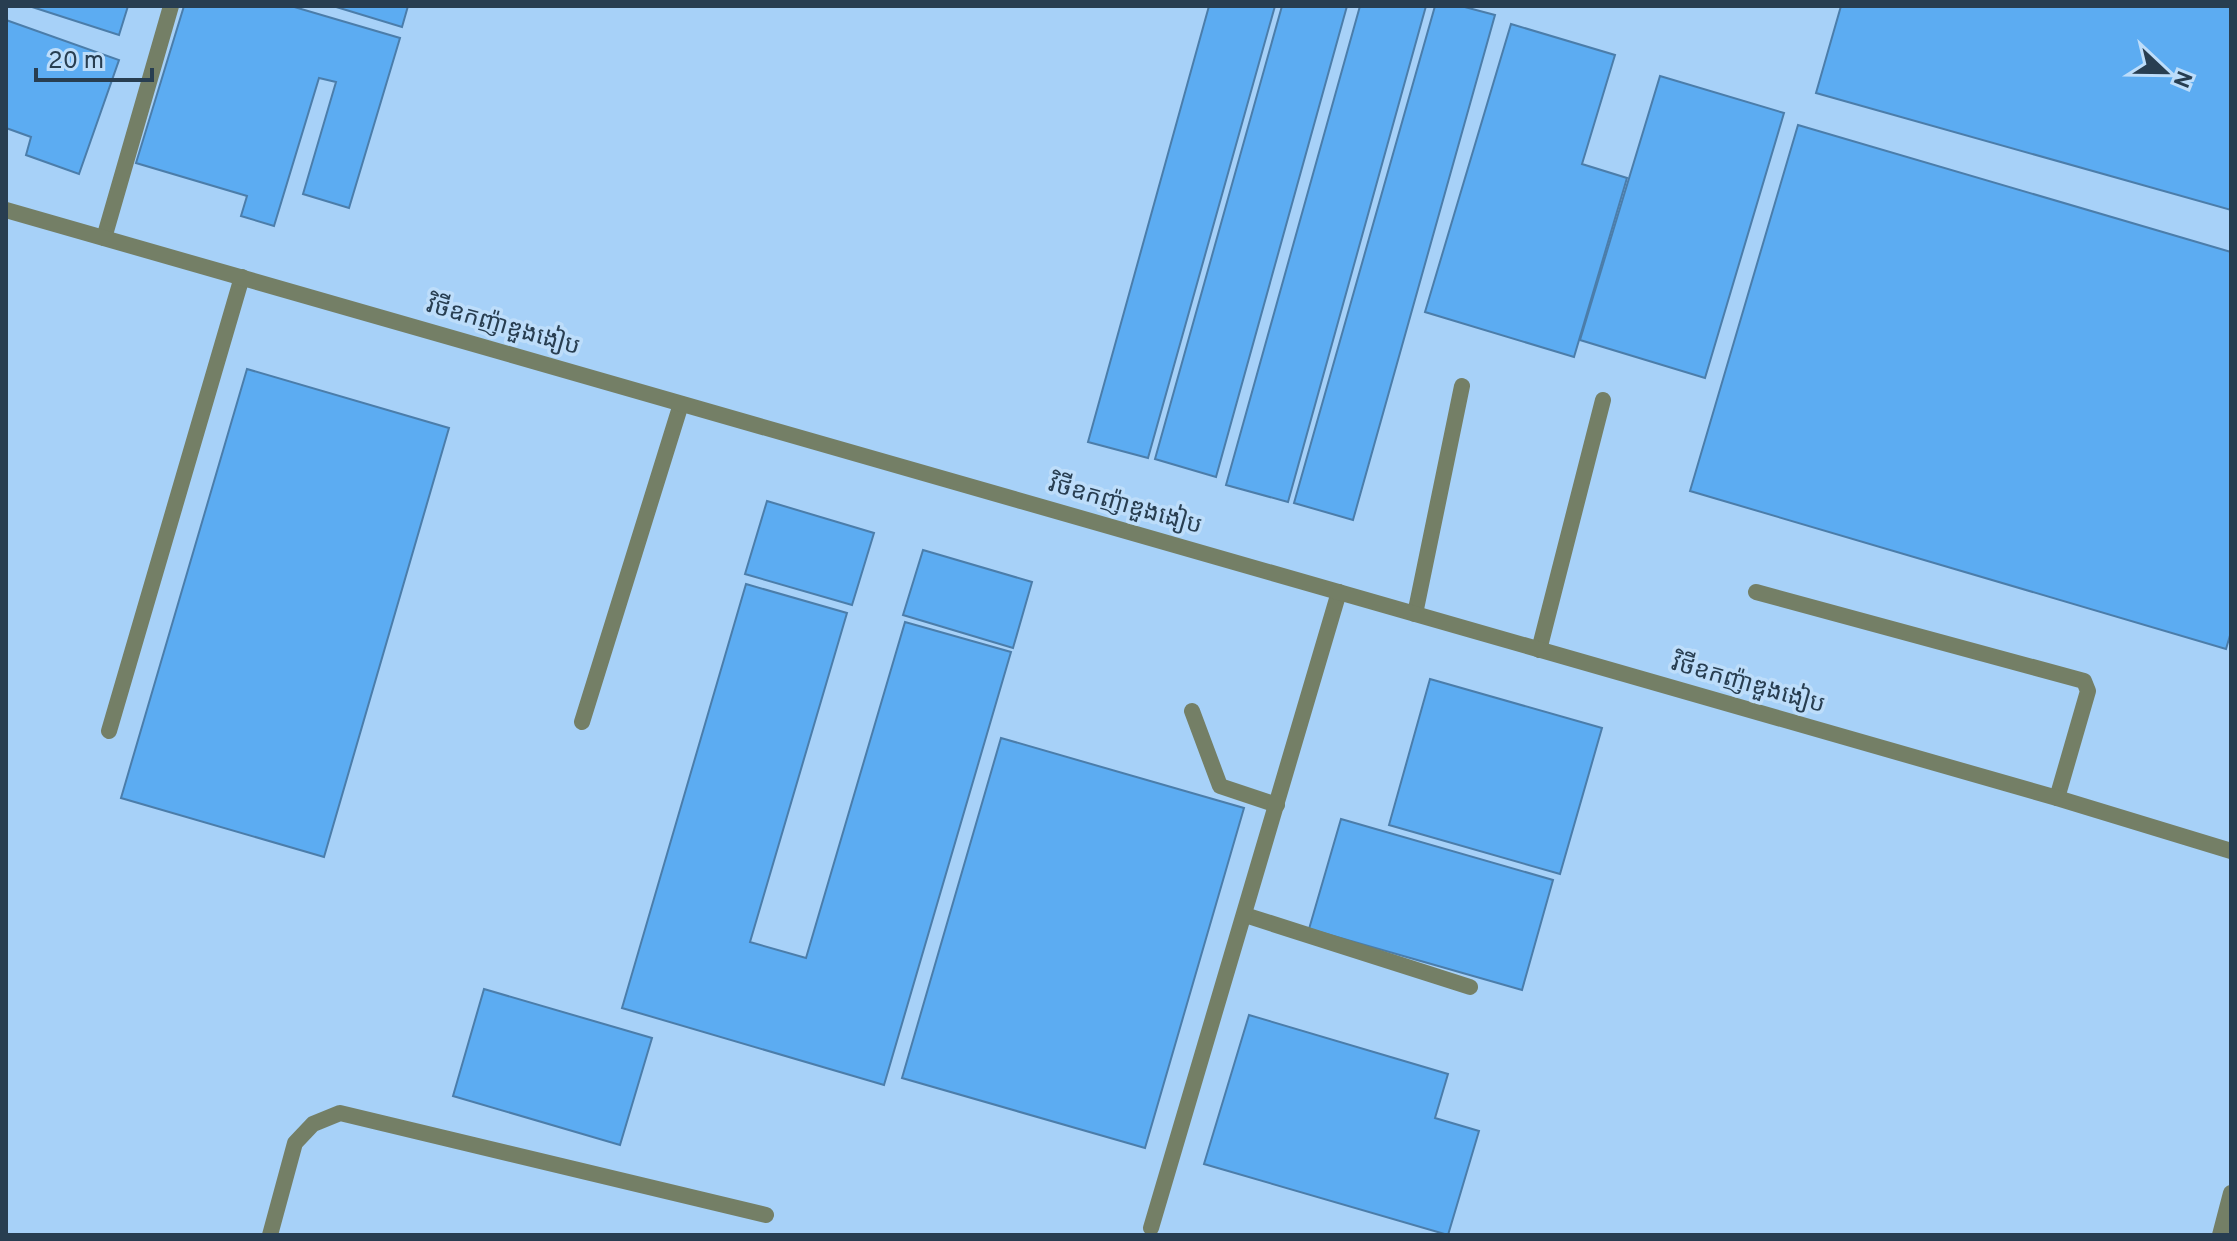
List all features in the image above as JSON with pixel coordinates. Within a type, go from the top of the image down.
[{"type":"street","points":[[104,238],[171,6]]},
{"type":"street","name":"វិថីឧកញ៉ាឌួងងៀប","points":[[6,210],[2057,798],[2231,851]]},
{"type":"street","points":[[109,731],[242,277]]},
{"type":"street","points":[[1415,614],[1462,386]]},
{"type":"street","points":[[1539,650],[1603,400]]},
{"type":"street","points":[[582,722],[681,404]]},
{"type":"street","points":[[1151,1228],[1339,592]]},
{"type":"street","points":[[1756,592],[2084,681],[2088,691],[2057,798]]},
{"type":"street","points":[[1192,711],[1220,786],[1277,805]]},
{"type":"street","points":[[1245,915],[1470,987]]},
{"type":"street","points":[[270,1235],[295,1143],[313,1124],[340,1113],[766,1215]]},
{"type":"street","points":[[2220,1235],[2231,1193]]},
{"type":"building","points":[[29,6],[128,6],[119,35]]},
{"type":"building","points":[[184,6],[291,6],[400,38],[349,208],[303,194],[336,82],[319,78],[274,226],[241,216],[247,196],[136,163]]},
{"type":"building","points":[[333,6],[408,6],[402,27]]},
{"type":"building","points":[[1209,6],[1275,6],[1148,458],[1088,442]]},
{"type":"building","points":[[1282,6],[1347,6],[1216,477],[1155,459]]},
{"type":"building","points":[[1360,6],[1426,6],[1288,502],[1226,485]]},
{"type":"building","points":[[1435,6],[1461,6],[1495,15],[1353,520],[1294,503]]},
{"type":"building","points":[[1841,6],[2231,6],[2231,210],[1816,93]]},
{"type":"building","points":[[6,20],[119,60],[79,174],[26,155],[31,137],[6,128]]},
{"type":"building","points":[[1511,24],[1615,55],[1582,164],[1627,178],[1574,357],[1425,312]]},
{"type":"building","points":[[1660,76],[1784,113],[1705,378],[1580,340]]},
{"type":"building","points":[[1798,125],[2231,252],[2231,632],[2226,649],[1690,491]]},
{"type":"building","points":[[247,369],[449,428],[324,857],[121,798]]},
{"type":"building","points":[[767,501],[874,533],[852,605],[745,574]]},
{"type":"building","points":[[923,550],[1032,582],[1013,648],[903,615]]},
{"type":"building","points":[[746,584],[847,613],[750,942],[806,958],[905,622],[1011,652],[884,1085],[622,1008]]},
{"type":"building","points":[[1430,679],[1602,728],[1560,874],[1389,825]]},
{"type":"building","points":[[1001,738],[1244,808],[1145,1148],[902,1078]]},
{"type":"building","points":[[1341,819],[1553,880],[1522,990],[1309,929]]},
{"type":"building","points":[[484,989],[652,1038],[620,1145],[453,1096]]},
{"type":"building","points":[[1249,1015],[1448,1074],[1435,1118],[1479,1131],[1448,1235],[1204,1164]]}]
